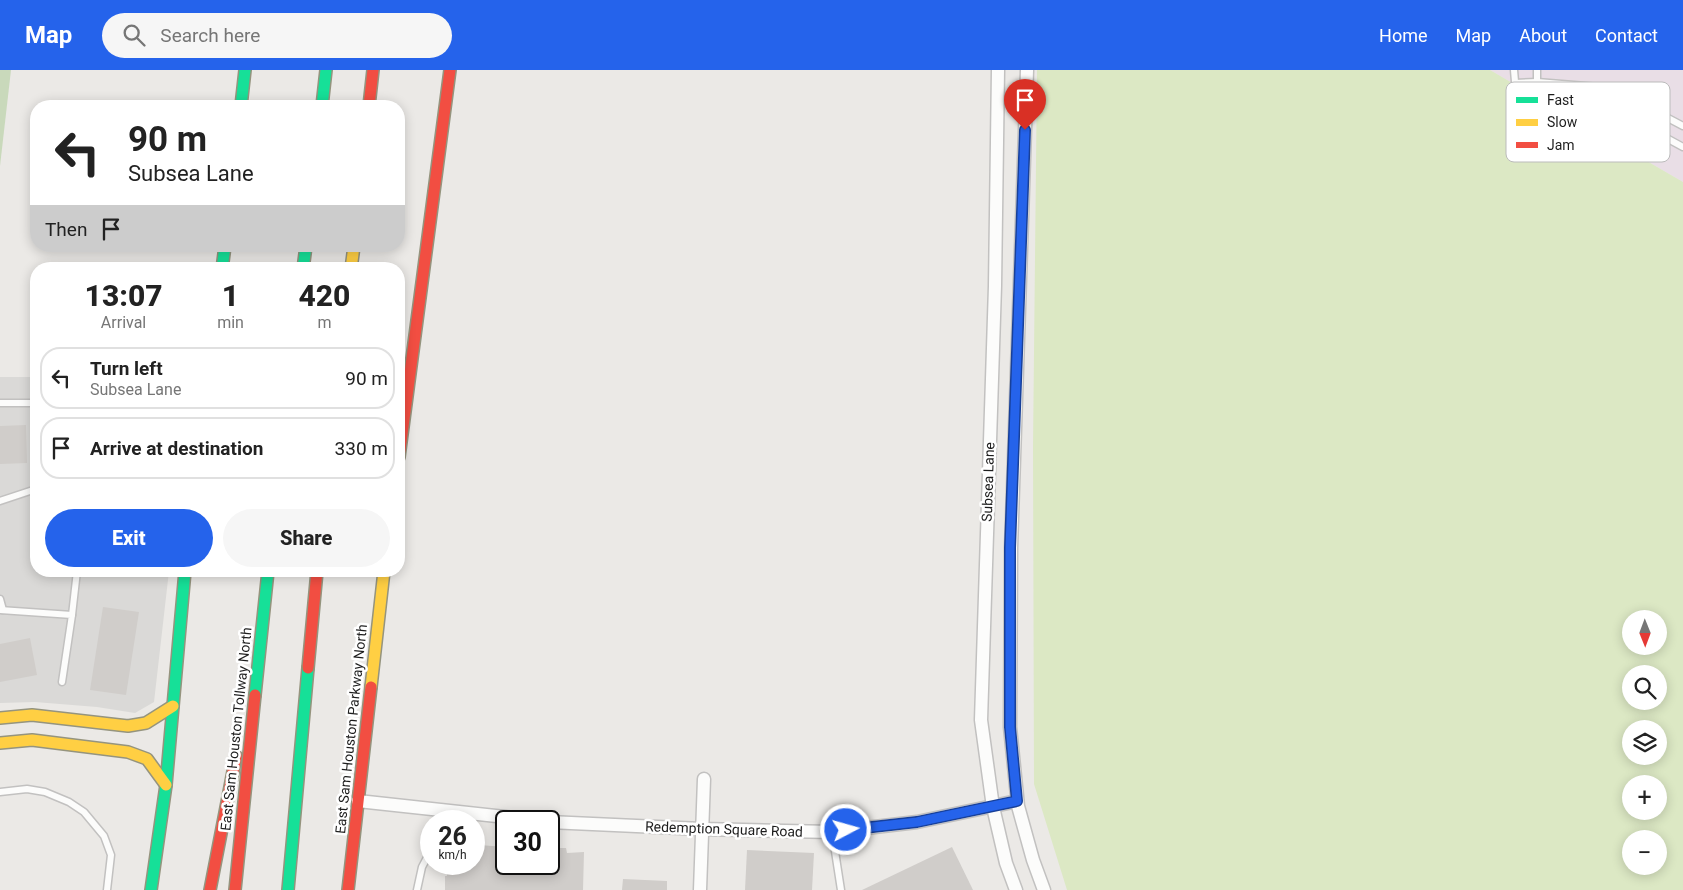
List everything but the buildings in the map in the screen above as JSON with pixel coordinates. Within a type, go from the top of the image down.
[{"type":"main road","points":[[242,100],[245,70]]},
{"type":"main road","points":[[323,100],[326,70]]},
{"type":"main road","points":[[371,100],[374,70]]},
{"type":"main road","points":[[405,411],[450,70]]},
{"type":"main road","points":[[151,890],[166,785],[184,577]]},
{"type":"main road","name":"East Sam Houston Tollway North","points":[[235,890],[267,577]]},
{"type":"main road","points":[[288,890],[316,577]]},
{"type":"main road","name":"East Sam Houston Parkway North","points":[[348,890],[383,577]]},
{"type":"main road","points":[[210,890],[260,636]]},
{"type":"main road","points":[[0,718],[32,715],[128,726],[146,724],[173,706]]},
{"type":"main road","points":[[0,744],[32,740],[128,752],[147,759],[166,785]]},
{"type":"street","name":"Subsea Lane","points":[[998,70],[995,286],[980,720],[994,807],[1006,863],[1016,890]]},
{"type":"street","name":"Subsea Lane","points":[[1027,70],[1010,548],[1010,727],[1017,801],[1033,860],[1044,890]]},
{"type":"street","points":[[700,890],[704,779]]},
{"type":"street","points":[[358,801],[420,812]]},
{"type":"street","name":"Redemption Square Road","points":[[560,823],[702,830],[832,832],[917,822],[1017,801]]},
{"type":"lane","points":[[1537,70],[1537,82]]},
{"type":"lane","points":[[1670,119],[1683,126]]},
{"type":"lane","points":[[1670,140],[1683,147]]},
{"type":"lane","points":[[0,403],[30,403]]},
{"type":"lane","points":[[0,502],[30,491]]},
{"type":"lane","points":[[62,682],[75,577]]},
{"type":"lane","points":[[0,599],[1,610],[72,615]]},
{"type":"lane","points":[[0,792],[27,789],[45,792],[69,802],[84,812],[104,836],[111,855],[107,890]]},
{"type":"lane","points":[[832,832],[841,890]]},
{"type":"lane","points":[[417,890],[420,875]]},
{"type":"shaded area","points":[[1490,70],[1683,70],[1683,182],[1649,162],[1670,162],[1670,82],[1511,82]]},
{"type":"shaded area","points":[[0,377],[30,377],[30,577],[168,577],[154,702],[135,713],[97,707],[35,702],[0,703]]},
{"type":"green space","points":[[0,70],[11,70],[0,166]]},
{"type":"green space","points":[[1037,70],[1490,70],[1511,82],[1506,82],[1506,162],[1649,162],[1683,182],[1683,890],[1067,890],[1034,784],[1033,447]]},
{"type":"traffic: fast","points":[[242,100],[245,70]]},
{"type":"traffic: fast","points":[[323,100],[326,70]]},
{"type":"traffic: fast","points":[[223,262],[224,252]]},
{"type":"traffic: fast","points":[[304,262],[305,252]]},
{"type":"traffic: fast","points":[[151,890],[166,785],[184,577]]},
{"type":"traffic: fast","points":[[255,695],[267,577]]},
{"type":"traffic: fast","points":[[288,890],[308,668]]},
{"type":"traffic: slow","points":[[352,262],[353,252]]},
{"type":"traffic: slow","points":[[371,687],[383,577]]},
{"type":"traffic: slow","points":[[0,718],[32,715],[128,726],[146,723],[173,706]]},
{"type":"traffic: slow","points":[[0,743],[32,740],[128,752],[147,759],[166,785]]},
{"type":"traffic: jam","points":[[370,100],[373,70]]},
{"type":"traffic: jam","points":[[405,411],[450,70]]},
{"type":"traffic: jam","points":[[308,668],[316,577]]},
{"type":"traffic: jam","points":[[348,890],[371,687]]},
{"type":"traffic: jam","points":[[235,890],[255,695]]},
{"type":"traffic: jam","points":[[210,890],[236,756]]},
{"type":"route","points":[[846,830],[917,822],[1017,801],[1010,727],[1010,548],[1025,130]]}]
